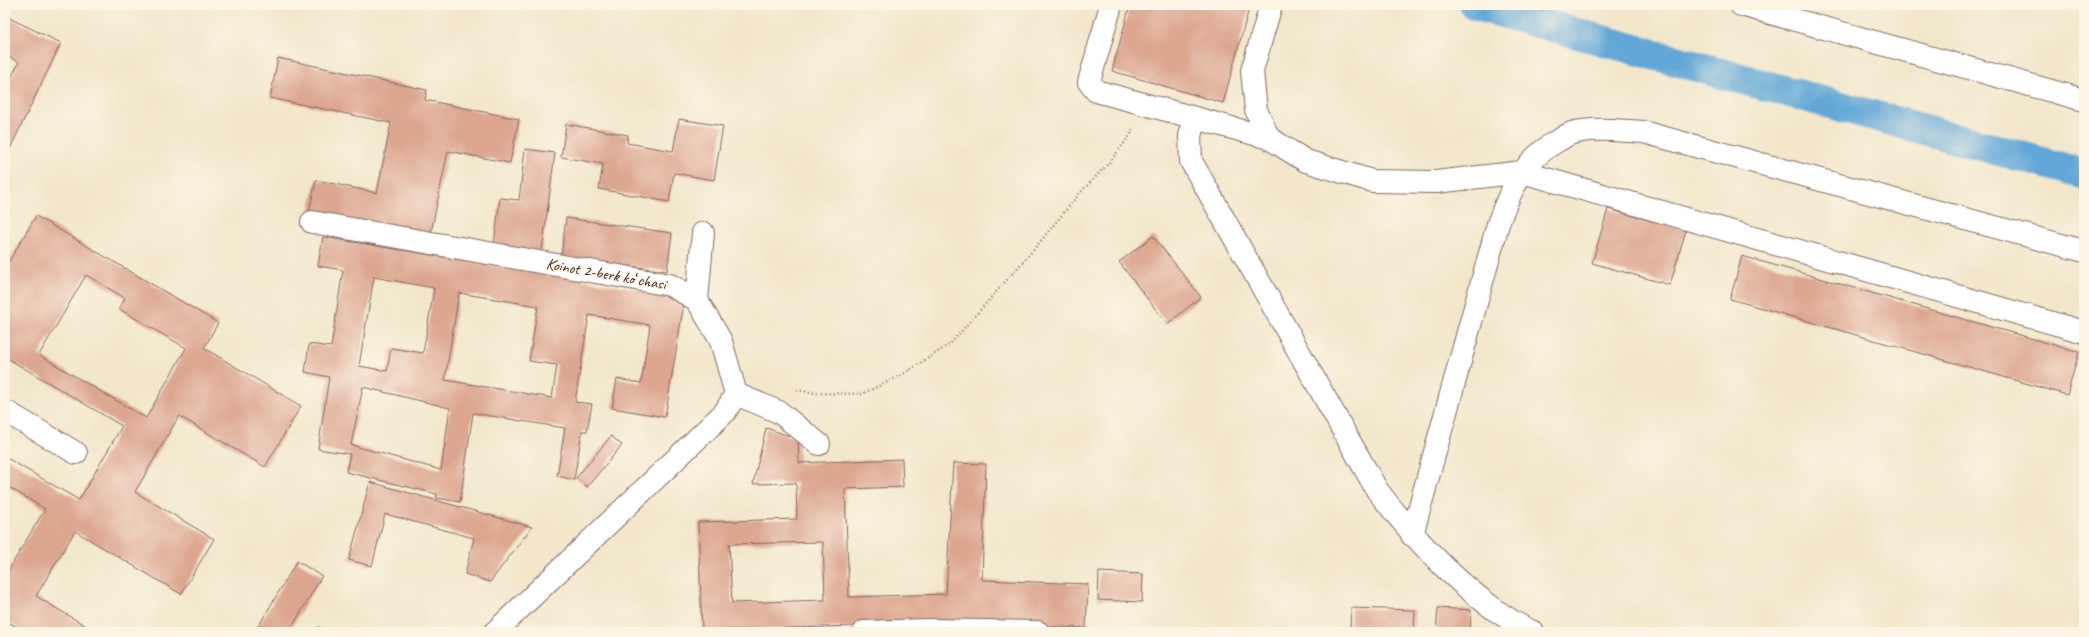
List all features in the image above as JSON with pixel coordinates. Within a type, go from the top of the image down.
[{"type":"street","points":[[1110,5],[1089,82],[1096,91],[1269,138],[1306,161],[1372,181],[1436,182],[1522,172],[2084,332]]},
{"type":"street","points":[[1269,138],[1256,110],[1252,71],[1271,5]]},
{"type":"street","points":[[1741,5],[2084,100]]},
{"type":"street","points":[[1195,118],[1190,136],[1191,160],[1377,490],[1412,535],[1467,589],[1524,630]]},
{"type":"street","points":[[1412,535],[1498,224],[1508,195],[1522,172],[1546,147],[1572,133],[1604,130],[1643,132],[2084,251]]},
{"type":"street","name":"Koinot 2-berk koʻchasi","points":[[312,222],[670,285],[697,300]]},
{"type":"street","points":[[495,632],[725,412],[736,394],[721,341],[697,300],[703,233]]},
{"type":"street","points":[[736,394],[779,412],[819,444]]},
{"type":"street","points":[[5,411],[76,453]]},
{"type":"street","points":[[864,632],[928,630],[1038,632]]},
{"type":"path","points":[[794,390],[816,393],[862,394],[902,375],[950,344],[1035,248],[1079,194],[1109,163],[1131,134],[1141,104]]},
{"type":"building","points":[[1130,5],[1250,5],[1223,103],[1112,71]]},
{"type":"building","points":[[5,16],[61,43],[5,159],[5,90],[19,62],[5,55]]},
{"type":"building","points":[[278,58],[427,90],[425,100],[519,119],[510,163],[448,151],[430,237],[309,212],[316,180],[377,193],[391,123],[270,98]]},
{"type":"building","points":[[679,119],[723,126],[714,180],[674,173],[669,202],[599,189],[603,164],[561,157],[566,124],[628,135],[627,143],[673,151]]},
{"type":"building","points":[[525,149],[555,153],[541,258],[493,252],[500,198],[519,200]]},
{"type":"building","points":[[1608,209],[1686,230],[1670,285],[1592,263]]},
{"type":"building","points":[[36,216],[218,323],[204,348],[301,406],[265,467],[179,416],[135,492],[214,539],[181,594],[75,531],[36,596],[96,632],[25,632],[5,620],[5,576],[45,509],[5,485],[5,457],[79,500],[122,426],[5,357],[5,268]],"holes":[[[86,275],[125,298],[119,309],[186,348],[146,418],[39,355]]]},
{"type":"building","points":[[566,218],[672,233],[667,271],[561,257]]},
{"type":"building","points":[[1153,236],[1201,297],[1167,324],[1119,262]]},
{"type":"building","points":[[323,237],[685,297],[665,417],[612,408],[617,379],[641,383],[650,325],[589,315],[575,402],[592,404],[587,431],[582,431],[574,480],[557,476],[565,428],[473,413],[460,502],[436,498],[437,494],[346,472],[350,454],[318,449],[329,377],[305,372],[309,344],[331,347],[343,270],[318,266]],"holes":[[[374,277],[434,288],[423,353],[391,348],[387,371],[359,366]],[[459,293],[538,306],[529,361],[557,365],[552,398],[445,380]],[[363,387],[450,408],[441,470],[351,445]]]},
{"type":"building","points":[[1742,256],[2079,352],[2067,395],[1730,299]]},
{"type":"building","points":[[766,428],[798,439],[799,463],[902,459],[903,487],[845,489],[849,597],[946,594],[953,463],[986,464],[982,580],[1088,584],[1086,628],[948,623],[702,631],[698,522],[797,519],[796,483],[753,484]],"holes":[[[823,542],[825,600],[732,603],[729,544]]]},
{"type":"building","points":[[611,436],[622,445],[587,487],[576,478]]},
{"type":"building","points":[[370,482],[532,527],[490,582],[465,574],[474,538],[385,514],[372,566],[349,560]]},
{"type":"building","points":[[297,561],[322,576],[289,632],[255,632]]},
{"type":"building","points":[[1099,572],[1143,574],[1142,602],[1098,600]]},
{"type":"building","points":[[1351,608],[1415,610],[1414,632],[1350,632]]},
{"type":"building","points":[[1438,608],[1471,610],[1470,632],[1436,632]]},
{"type":"building","points":[[318,627],[327,632],[315,632]]},
{"type":"waterway","points":[[1475,5],[2084,174]]}]
